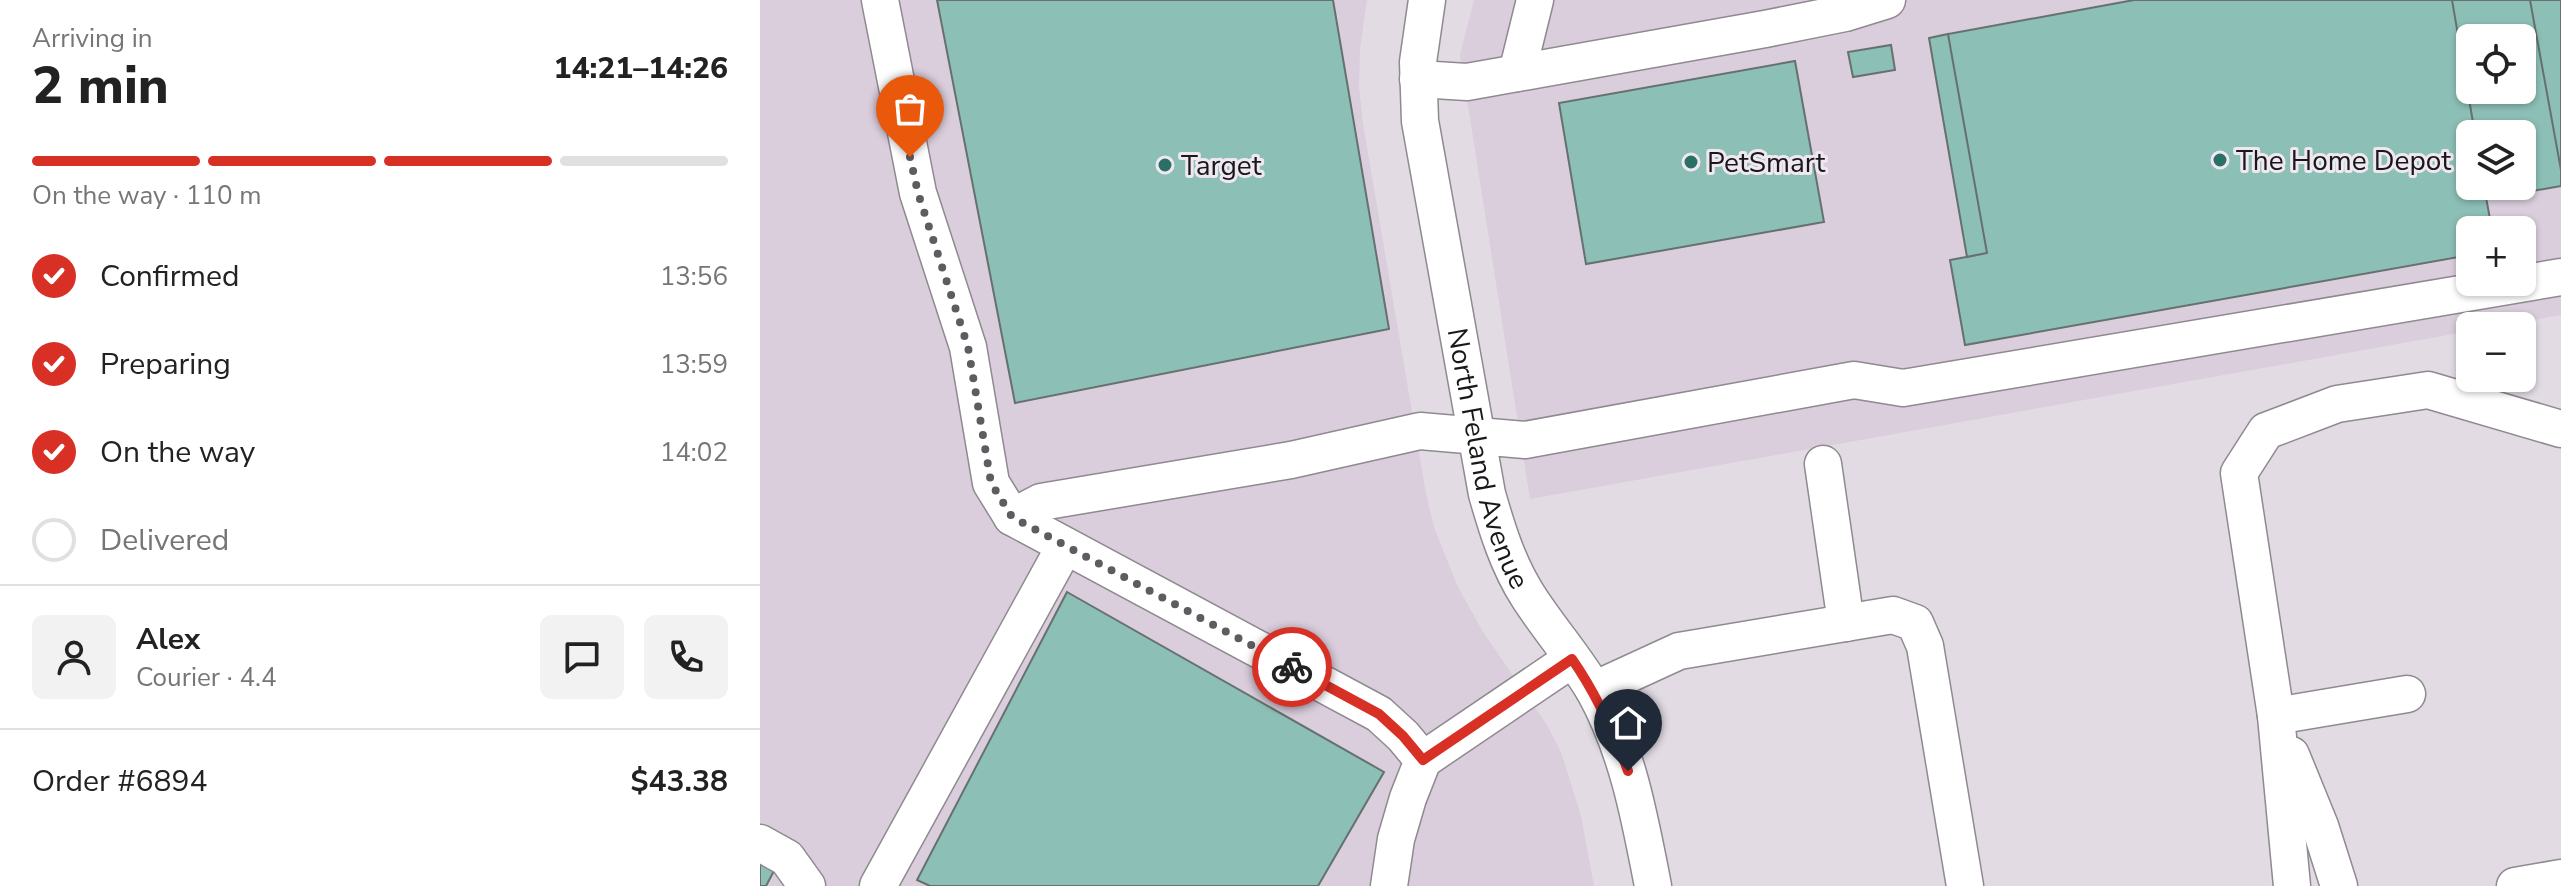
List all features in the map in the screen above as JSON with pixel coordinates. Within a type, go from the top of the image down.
[{"type":"street","points":[[880,0],[918,193],[968,347],[991,483],[1012,517],[1379,714],[1423,760]]},
{"type":"street","name":"North Feland Avenue","points":[[1427,0],[1419,45],[1420,121],[1487,494],[1505,552],[1526,594],[1594,690],[1611,726],[1628,771],[1653,886]]},
{"type":"street","points":[[1517,73],[1535,0]]},
{"type":"street","points":[[1418,79],[1467,82],[1765,29],[1845,13],[1887,0]]},
{"type":"street","points":[[1012,517],[1041,502],[1291,460],[1420,431],[1525,440],[1854,380],[1903,388],[2561,277]]},
{"type":"street","points":[[2292,886],[2276,716],[2239,473],[2266,431],[2337,404],[2428,390],[2561,429]]},
{"type":"street","points":[[1823,464],[1846,623]]},
{"type":"street","points":[[878,886],[1065,546]]},
{"type":"street","points":[[1594,690],[1679,651],[1893,615],[1915,623],[1925,646],[1964,882]]},
{"type":"street","points":[[1389,886],[1404,812],[1423,760],[1572,659]]},
{"type":"street","points":[[2276,716],[2407,694]]},
{"type":"street","points":[[2276,716],[2320,826],[2339,886]]},
{"type":"street","points":[[760,843],[787,858],[807,886]]},
{"type":"street","points":[[2515,886],[2561,878]]},
{"type":"shaded area","points":[[760,0],[1367,0],[1360,49],[1359,87],[1363,124],[1434,527],[1457,585],[1483,632],[1547,725],[1561,752],[1581,816],[1594,886],[760,886]]},
{"type":"shaded area","points":[[1474,0],[2561,0],[2561,315],[2536,319],[2536,312],[2456,312],[2456,334],[1530,499],[1460,55]]},
{"type":"building","name":"Target","points":[[937,0],[1333,0],[1389,329],[1015,403]]},
{"type":"building","name":"The Home Depot","points":[[2134,0],[2452,0],[2456,24],[2456,104],[2470,104],[2473,120],[2456,120],[2456,200],[2487,200],[2489,216],[2456,216],[2456,257],[1965,345],[1950,260],[1987,253],[1948,34]]},
{"type":"building","points":[[2452,0],[2530,0],[2534,24],[2456,24]]},
{"type":"building","points":[[2530,0],[2561,0],[2561,170],[2536,24]]},
{"type":"building","points":[[2536,33],[2561,170],[2561,186],[2536,190],[2536,120],[2473,120],[2470,104],[2536,104]]},
{"type":"building","points":[[1948,34],[1987,253],[1967,257],[1929,38]]},
{"type":"building","points":[[1891,45],[1895,70],[1853,77],[1848,52]]},
{"type":"building","name":"PetSmart","points":[[1795,61],[1824,222],[1586,264],[1559,103]]},
{"type":"building","points":[[1067,592],[1384,772],[1318,886],[930,886],[917,880]]},
{"type":"building","points":[[760,861],[775,869],[766,886],[760,886]]},
{"type":"way so far","points":[[910,157],[918,193],[968,347],[991,483],[999,500],[1012,517],[1292,667]]},
{"type":"place","name":"The Home Depot","points":[[2220,160]]},
{"type":"place","name":"PetSmart","points":[[1691,162]]},
{"type":"place","name":"Target","points":[[1165,165]]},
{"type":"route","points":[[1292,667],[1379,714],[1423,760],[1572,659],[1594,690],[1628,771]]}]
